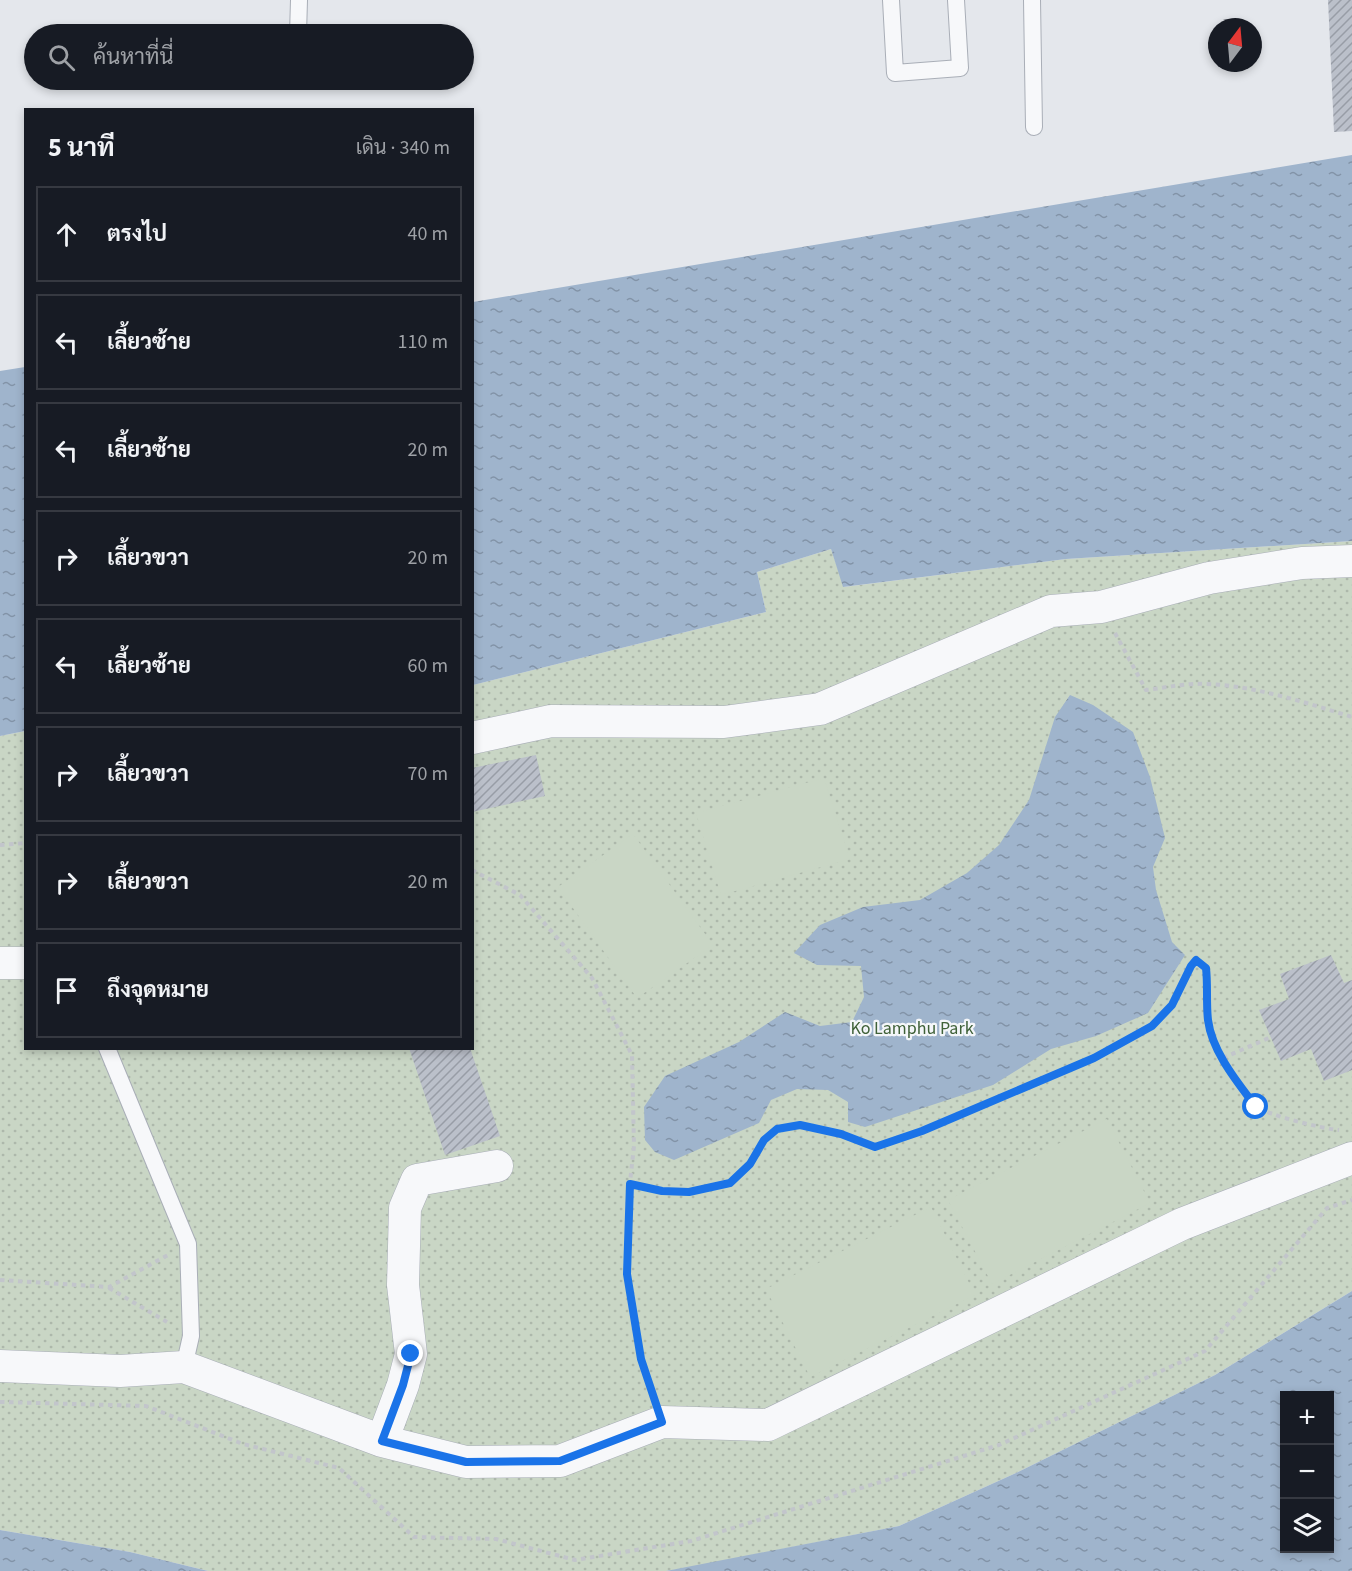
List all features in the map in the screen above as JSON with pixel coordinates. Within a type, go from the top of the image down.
[{"type":"street","points":[[474,738],[551,721],[724,723],[820,709],[1051,611],[1101,607],[1209,578],[1302,563],[1352,561]]},
{"type":"street","points":[[0,963],[24,963]]},
{"type":"street","points":[[0,1366],[120,1371],[184,1367],[382,1441],[466,1462],[560,1461],[662,1422],[768,1425],[1347,1144]]},
{"type":"street","points":[[382,1441],[403,1385],[411,1354],[403,1285],[405,1208],[417,1180],[497,1166]]},
{"type":"lane","points":[[298,0],[298,24]]},
{"type":"lane","points":[[891,0],[896,73],[960,68],[956,0]]},
{"type":"lane","points":[[1032,0],[1034,127]]},
{"type":"lane","points":[[108,1050],[188,1244],[191,1336],[184,1367]]},
{"type":"path","points":[[1101,607],[1146,690],[1194,684],[1274,694],[1352,717]]},
{"type":"path","points":[[0,845],[24,843]]},
{"type":"path","points":[[474,871],[520,895],[592,978],[632,1055],[634,1146],[630,1184],[627,1274],[641,1359],[662,1422]]},
{"type":"path","points":[[630,1184],[662,1191],[689,1192],[730,1183],[750,1164],[764,1140],[777,1129],[800,1125],[841,1134],[875,1147],[922,1131],[1094,1058],[1152,1026],[1172,1005],[1196,960],[1206,968],[1208,1022],[1223,1058],[1256,1107],[1347,1144]]},
{"type":"path","points":[[1223,1058],[1270,1037]]},
{"type":"path","points":[[108,1287],[188,1244]]},
{"type":"path","points":[[0,1280],[108,1287],[191,1336]]},
{"type":"green space","name":"Ko Lamphu Park","points":[[1352,541],[1352,1291],[1215,1375],[1016,1473],[899,1526],[686,1568],[666,1571],[208,1571],[130,1552],[0,1530],[0,736],[24,731],[24,1050],[474,1050],[474,685],[766,612],[757,572],[831,549],[844,587],[1066,559]]},
{"type":"green space","points":[[824,778],[850,859],[721,895],[696,813]]},
{"type":"green space","points":[[633,834],[713,945],[637,998],[558,887]]},
{"type":"green space","points":[[1107,1119],[1150,1203],[992,1284],[948,1200]]},
{"type":"green space","points":[[931,1207],[975,1295],[810,1377],[766,1289]]},
{"type":"water","points":[[1352,155],[1352,541],[1066,559],[843,587],[831,549],[757,572],[766,612],[474,685],[474,302]]},
{"type":"water","points":[[24,367],[24,731],[0,736],[0,371]]},
{"type":"water","points":[[1070,695],[1093,705],[1133,732],[1150,777],[1165,838],[1153,867],[1156,890],[1172,942],[1185,955],[1148,1013],[1096,1036],[1051,1049],[993,1085],[865,1127],[848,1122],[848,1102],[828,1090],[797,1089],[771,1100],[759,1123],[674,1160],[655,1152],[645,1140],[644,1107],[665,1076],[739,1042],[785,1012],[820,1026],[852,1022],[864,997],[861,966],[817,965],[794,953],[820,925],[863,907],[920,900],[967,873],[999,845],[1029,800],[1055,717]]},
{"type":"water","points":[[1352,1291],[1352,1571],[666,1571],[899,1526],[1016,1473],[1215,1375]]},
{"type":"water","points":[[0,1530],[130,1552],[208,1571],[0,1571]]},
{"type":"building","points":[[1328,0],[1352,0],[1352,131],[1334,132]]},
{"type":"building","points":[[536,755],[545,796],[474,812],[474,768]]},
{"type":"building","points":[[1331,955],[1344,983],[1352,980],[1352,1070],[1324,1081],[1311,1049],[1281,1061],[1259,1010],[1289,999],[1280,974]]},
{"type":"building","points":[[410,1050],[471,1050],[500,1136],[445,1155]]},
{"type":"route","points":[[411,1354],[403,1385],[382,1441],[466,1462],[560,1461],[662,1422],[650,1380],[641,1359],[627,1274],[627,1209],[630,1184],[662,1191],[689,1192],[730,1183],[750,1164],[764,1140],[777,1129],[800,1125],[841,1134],[875,1147],[922,1131],[1094,1058],[1152,1026],[1172,1005],[1196,960],[1206,968],[1208,1022],[1216,1042],[1228,1069],[1256,1107]]}]
